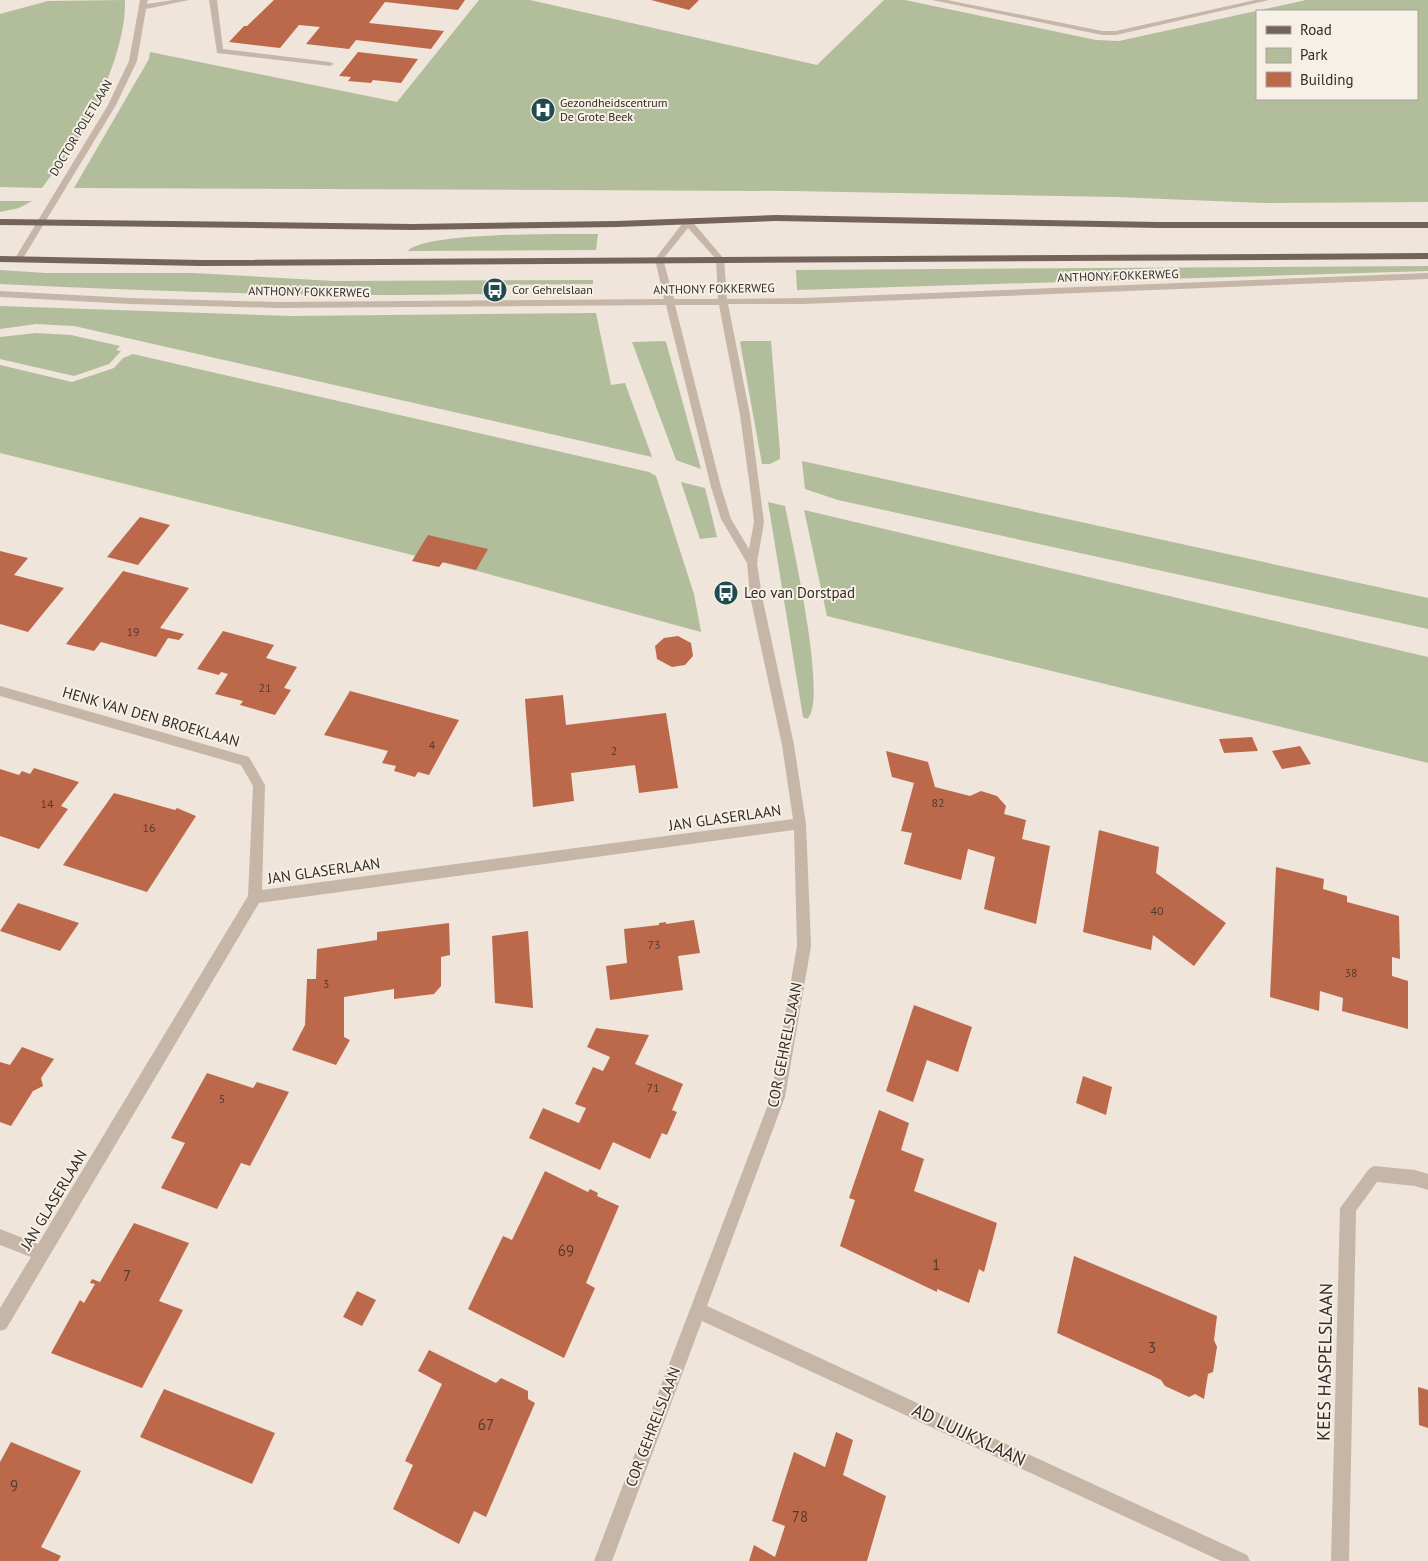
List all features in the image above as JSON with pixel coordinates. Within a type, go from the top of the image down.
[{"type":"main road","points":[[0,222],[40,224],[412,226],[688,222],[776,218],[1159,225],[1428,225]]},
{"type":"main road","name":"ANTHONY FOKKERWEG","points":[[0,259],[210,263],[659,258],[1428,256]]},
{"type":"street","points":[[144,3],[185,0]]},
{"type":"street","points":[[213,0],[220,51],[330,64]]},
{"type":"street","points":[[936,0],[1102,33],[1116,33],[1264,0]]},
{"type":"street","name":"DOCTOR POLETLAAN","points":[[18,260],[112,105],[133,61],[144,3]]},
{"type":"street","points":[[659,258],[688,222],[720,259]]},
{"type":"street","name":"COR GEHRELSLAAN","points":[[659,258],[726,519],[752,563]]},
{"type":"street","name":"COR GEHRELSLAAN","points":[[603,1561],[778,1098],[804,946],[800,824],[788,745],[756,596],[752,563],[759,522],[745,415],[723,302],[720,259]]},
{"type":"street","name":"ANTHONY FOKKERWEG","points":[[0,294],[130,301],[277,305],[804,301],[1428,276]]},
{"type":"street","name":"HENK VAN DEN BROEKLAAN","points":[[0,691],[245,761],[259,785],[255,897]]},
{"type":"street","name":"JAN GLASERLAAN","points":[[0,1323],[255,897],[800,824]]},
{"type":"street","name":"KEES HASPELSLAAN","points":[[1340,1561],[1348,1208],[1374,1174],[1415,1178],[1428,1182]]},
{"type":"street","points":[[0,1237],[41,1253]]},
{"type":"street","name":"AD LUIJKXLAAN","points":[[697,1310],[1241,1561]]},
{"type":"green space","points":[[125,0],[122,33],[118,49],[92,114],[76,143],[42,188],[0,187],[0,14],[48,1]]},
{"type":"green space","points":[[479,0],[530,0],[817,65],[884,0],[905,0],[1096,40],[1119,41],[1256,11],[1256,100],[1418,100],[1418,10],[1260,10],[1306,0],[1428,0],[1428,202],[1264,203],[1116,197],[792,191],[74,188],[149,59],[150,52],[397,102]]},
{"type":"green space","points":[[0,201],[32,201],[19,208],[0,212]]},
{"type":"green space","points":[[528,234],[598,234],[596,250],[408,251],[419,245],[440,240],[467,237]]},
{"type":"green space","points":[[1428,266],[1428,271],[797,290],[796,270]]},
{"type":"green space","points":[[0,270],[46,273],[194,273],[334,281],[593,280],[593,284],[487,285],[485,294],[242,293],[0,284]]},
{"type":"green space","points":[[0,306],[291,316],[596,313],[611,385],[625,383],[652,457],[74,326],[36,324],[0,329]]},
{"type":"green space","points":[[36,333],[71,335],[120,346],[116,350],[121,351],[109,364],[74,376],[0,359],[0,337]]},
{"type":"green space","points":[[771,341],[780,459],[770,464],[762,464],[740,342]]},
{"type":"green space","points":[[632,342],[666,342],[701,469],[676,460]]},
{"type":"green space","points":[[133,354],[649,472],[656,476],[694,594],[701,632],[481,572],[0,453],[0,365],[72,382],[114,368],[123,358]]},
{"type":"green space","points":[[802,461],[1428,598],[1428,629],[838,500],[805,489]]},
{"type":"green space","points":[[681,482],[705,488],[717,537],[700,539]]},
{"type":"green space","points":[[768,502],[785,506],[800,583],[814,683],[813,706],[807,719],[803,717]]},
{"type":"green space","points":[[804,510],[1428,657],[1428,763],[827,616]]},
{"type":"building","points":[[274,0],[465,0],[458,10],[385,2],[369,23],[444,31],[431,49],[356,40],[349,49],[306,44],[320,27],[299,25],[280,48],[229,42]]},
{"type":"building","points":[[651,0],[699,0],[689,10]]},
{"type":"building","points":[[358,52],[418,59],[401,83],[373,80],[371,83],[348,81],[351,77],[339,76]]},
{"type":"building","points":[[140,517],[170,525],[138,565],[107,557]]},
{"type":"building","points":[[428,535],[488,549],[476,570],[443,562],[439,567],[412,561]]},
{"type":"building","points":[[0,551],[28,558],[14,575],[64,588],[28,632],[0,624]]},
{"type":"building","points":[[123,571],[189,588],[160,628],[184,634],[179,640],[168,638],[156,657],[101,642],[94,651],[66,644]]},
{"type":"building","points":[[223,631],[274,645],[266,658],[297,667],[284,688],[291,690],[275,715],[240,705],[243,701],[215,694],[228,674],[221,672],[219,675],[197,669]]},
{"type":"building","points":[[678,636],[691,643],[693,656],[685,665],[672,667],[657,659],[655,646],[664,638]]},
{"type":"building","points":[[350,691],[459,720],[429,775],[418,772],[415,777],[394,771],[396,766],[382,763],[388,751],[324,735]]},
{"type":"building","points":[[563,695],[566,725],[666,713],[678,788],[639,793],[635,765],[571,773],[574,801],[533,807],[525,699]]},
{"type":"building","points":[[1252,737],[1258,751],[1224,753],[1219,739]]},
{"type":"building","points":[[1300,746],[1311,764],[1282,769],[1272,751]]},
{"type":"building","points":[[886,751],[928,762],[935,787],[970,796],[981,791],[997,796],[1006,806],[1004,814],[1026,820],[1022,839],[1050,846],[1036,924],[984,909],[995,857],[968,849],[961,880],[904,864],[912,833],[901,831],[914,783],[892,777]]},
{"type":"building","points":[[34,768],[79,782],[61,806],[68,809],[39,849],[0,836],[0,769],[19,775],[22,771],[30,774]]},
{"type":"building","points":[[114,793],[175,810],[177,808],[196,816],[147,892],[63,865]]},
{"type":"building","points":[[1099,830],[1159,847],[1156,873],[1226,923],[1194,966],[1153,935],[1151,950],[1083,932]]},
{"type":"building","points":[[1276,867],[1324,879],[1323,889],[1347,896],[1347,902],[1399,916],[1400,959],[1392,957],[1392,976],[1408,981],[1408,1029],[1342,1011],[1343,998],[1320,991],[1319,1011],[1270,997]]},
{"type":"building","points":[[18,903],[79,923],[60,951],[0,931]]},
{"type":"building","points":[[694,920],[700,953],[678,956],[683,990],[610,1000],[606,966],[627,963],[624,929],[659,925],[659,923],[666,922],[666,924]]},
{"type":"building","points":[[449,923],[450,955],[441,957],[441,986],[434,994],[394,999],[394,989],[344,997],[344,1037],[350,1040],[336,1065],[292,1050],[305,1025],[307,979],[316,979],[317,949],[377,940],[377,932]]},
{"type":"building","points":[[528,931],[533,1008],[495,1003],[492,936]]},
{"type":"building","points":[[914,1005],[972,1027],[958,1072],[927,1060],[913,1102],[886,1091]]},
{"type":"building","points":[[596,1028],[649,1035],[635,1064],[683,1084],[672,1110],[677,1112],[667,1135],[662,1133],[650,1159],[613,1142],[600,1170],[529,1138],[543,1108],[579,1123],[586,1108],[575,1104],[593,1067],[603,1071],[610,1057],[587,1047]]},
{"type":"building","points":[[22,1047],[54,1059],[41,1078],[43,1086],[33,1091],[11,1126],[0,1122],[0,1062],[10,1065]]},
{"type":"building","points":[[207,1073],[253,1088],[257,1082],[289,1092],[250,1166],[241,1163],[217,1209],[161,1188],[185,1143],[171,1138]]},
{"type":"building","points":[[1083,1076],[1112,1087],[1106,1115],[1076,1103]]},
{"type":"building","points":[[879,1110],[909,1123],[901,1150],[924,1159],[914,1191],[997,1223],[984,1272],[979,1269],[969,1303],[937,1289],[937,1292],[840,1246],[855,1200],[849,1198]]},
{"type":"building","points":[[545,1171],[588,1192],[590,1189],[598,1193],[597,1196],[619,1206],[586,1283],[595,1288],[564,1358],[468,1309],[503,1236],[512,1240]]},
{"type":"building","points":[[134,1223],[189,1243],[159,1301],[183,1310],[142,1388],[51,1353],[80,1300],[84,1303],[95,1284],[90,1283],[92,1279],[100,1282]]},
{"type":"building","points":[[1074,1256],[1217,1316],[1214,1340],[1217,1347],[1213,1372],[1208,1374],[1204,1399],[1195,1394],[1189,1397],[1165,1386],[1161,1380],[1151,1375],[1057,1333]]},
{"type":"building","points":[[357,1291],[376,1300],[362,1326],[343,1317]]},
{"type":"building","points":[[429,1350],[496,1383],[501,1378],[528,1391],[528,1399],[535,1403],[486,1517],[474,1511],[459,1544],[393,1509],[413,1465],[405,1461],[442,1384],[418,1371]]},
{"type":"building","points":[[1418,1387],[1428,1390],[1428,1428],[1419,1425]]},
{"type":"building","points":[[164,1389],[275,1433],[252,1484],[140,1437]]},
{"type":"building","points":[[836,1432],[853,1440],[843,1475],[886,1496],[867,1561],[749,1561],[754,1545],[775,1557],[785,1526],[772,1521],[794,1452],[825,1467]]},
{"type":"building","points":[[11,1442],[81,1471],[41,1547],[61,1556],[58,1561],[0,1561],[0,1462]]},
{"type":"place","name":"Gezondheidscentrum De Grote Beek","points":[[543,110]]},
{"type":"place","name":"Cor Gehrelslaan","points":[[495,290]]},
{"type":"place","name":"Leo van Dorstpad","points":[[726,593]]}]
